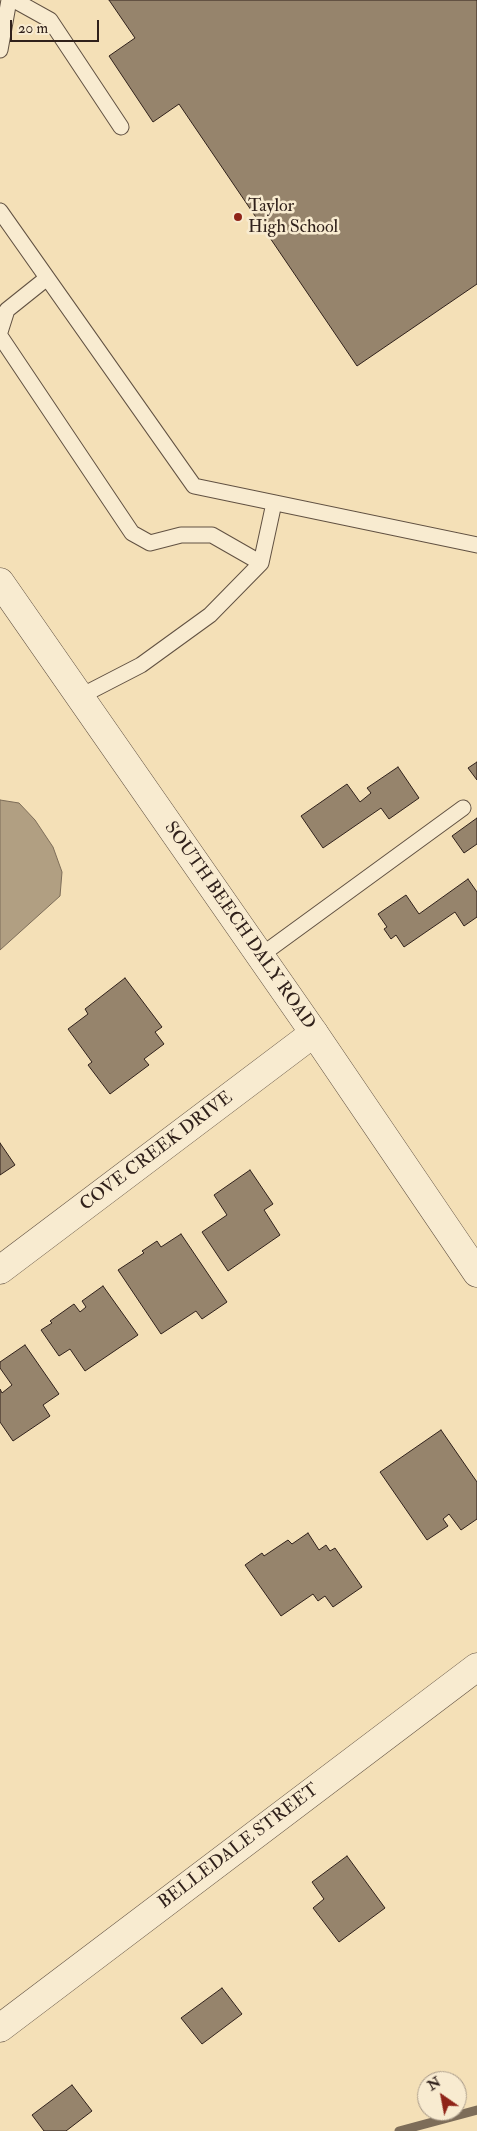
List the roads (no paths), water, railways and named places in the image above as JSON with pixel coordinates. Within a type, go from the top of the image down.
[{"type":"street","name":"SOUTH BEECH DALY ROAD","points":[[0,582],[314,1034],[477,1273]]},
{"type":"street","name":"COVE CREEK DRIVE","points":[[0,1270],[314,1034]]},
{"type":"street","name":"BELLEDALE STREET","points":[[0,2028],[477,1667]]},
{"type":"lane","points":[[0,50],[9,0]]},
{"type":"lane","points":[[14,0],[50,20],[121,127]]},
{"type":"lane","points":[[0,211],[194,486],[477,546]]},
{"type":"lane","points":[[0,332],[7,310],[47,278]]},
{"type":"lane","points":[[0,336],[132,533],[150,543],[181,535],[212,535],[261,563]]},
{"type":"lane","points":[[80,697],[141,665],[202,620],[261,563],[274,503]]},
{"type":"lane","points":[[260,956],[463,808]]},
{"type":"waterway","points":[[399,2131],[477,2110]]},
{"type":"place","name":"Taylor High School","points":[[238,217]]}]
